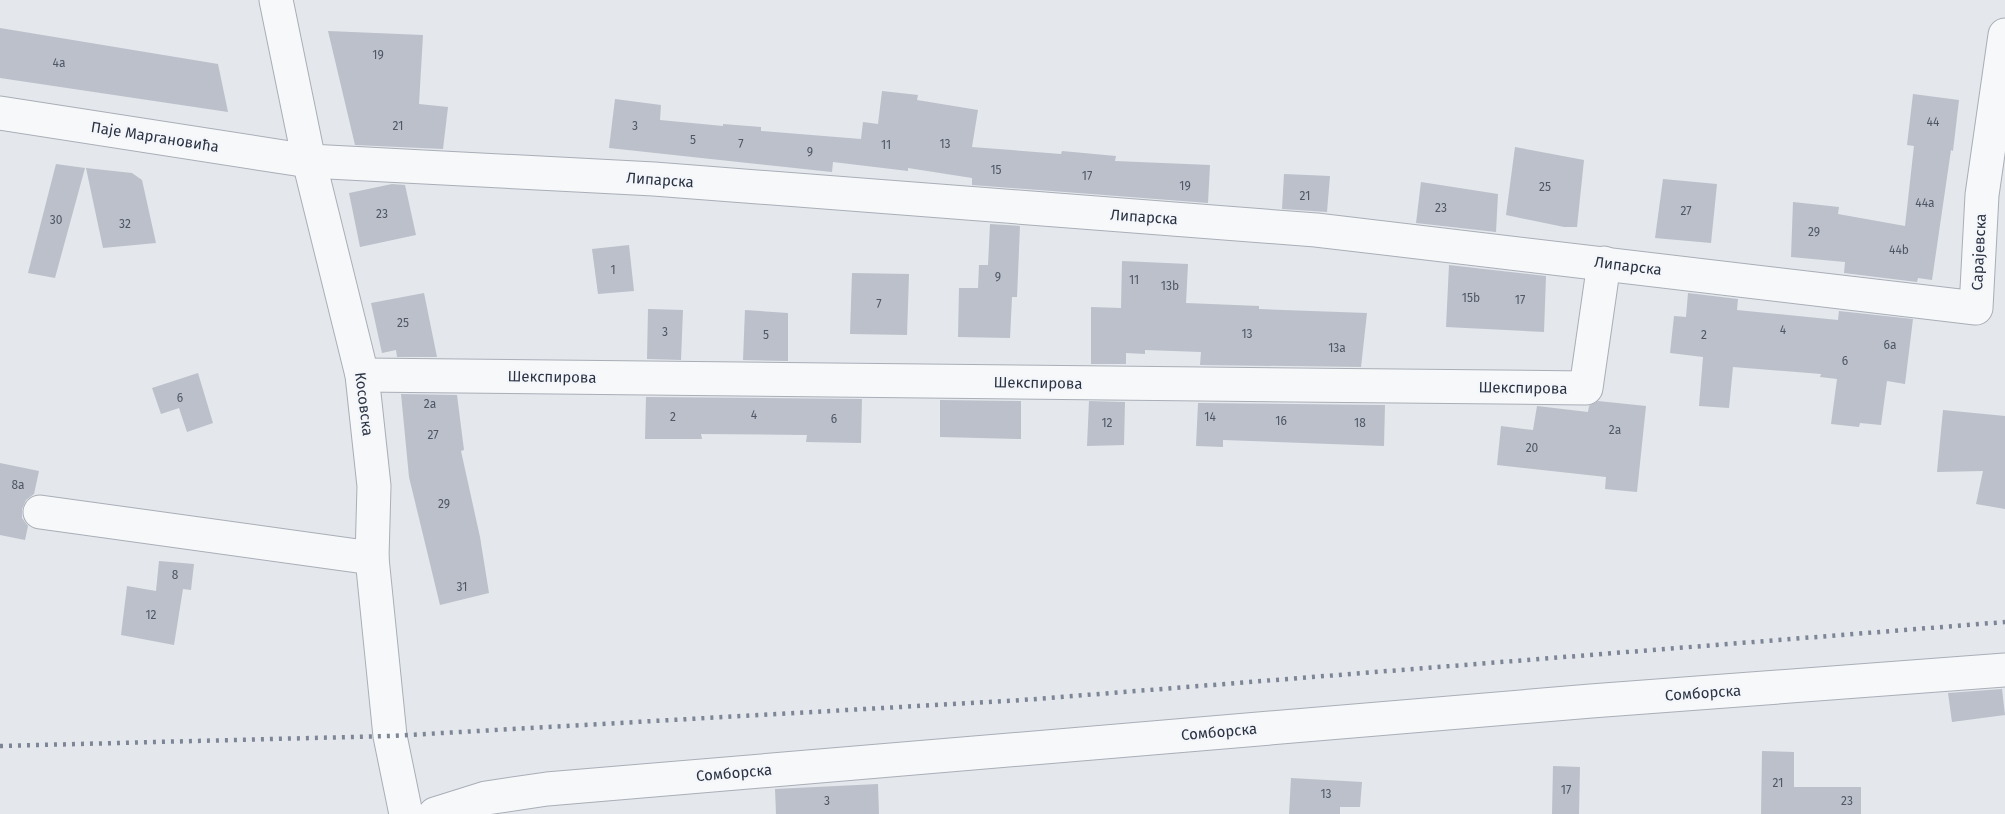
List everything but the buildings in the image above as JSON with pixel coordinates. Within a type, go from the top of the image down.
[{"type":"street","name":"Косовска","points":[[276,0],[309,161],[362,375],[374,486],[372,558],[390,736],[406,814]]},
{"type":"street","name":"Сарајевска","points":[[1976,308],[1994,197],[2005,35]]},
{"type":"street","name":"Паје Маргановића","points":[[0,113],[309,161]]},
{"type":"street","name":"Липарска","points":[[309,161],[654,179],[1316,230],[1976,308]]},
{"type":"street","name":"Шекспирова","points":[[362,375],[1586,388],[1604,263]]},
{"type":"street","points":[[40,512],[372,558]]},
{"type":"street","name":"Сомборска","points":[[435,814],[486,798],[547,789],[1591,701],[2005,670]]},
{"type":"railway","points":[[0,746],[390,736],[1023,700],[2005,622]]}]
